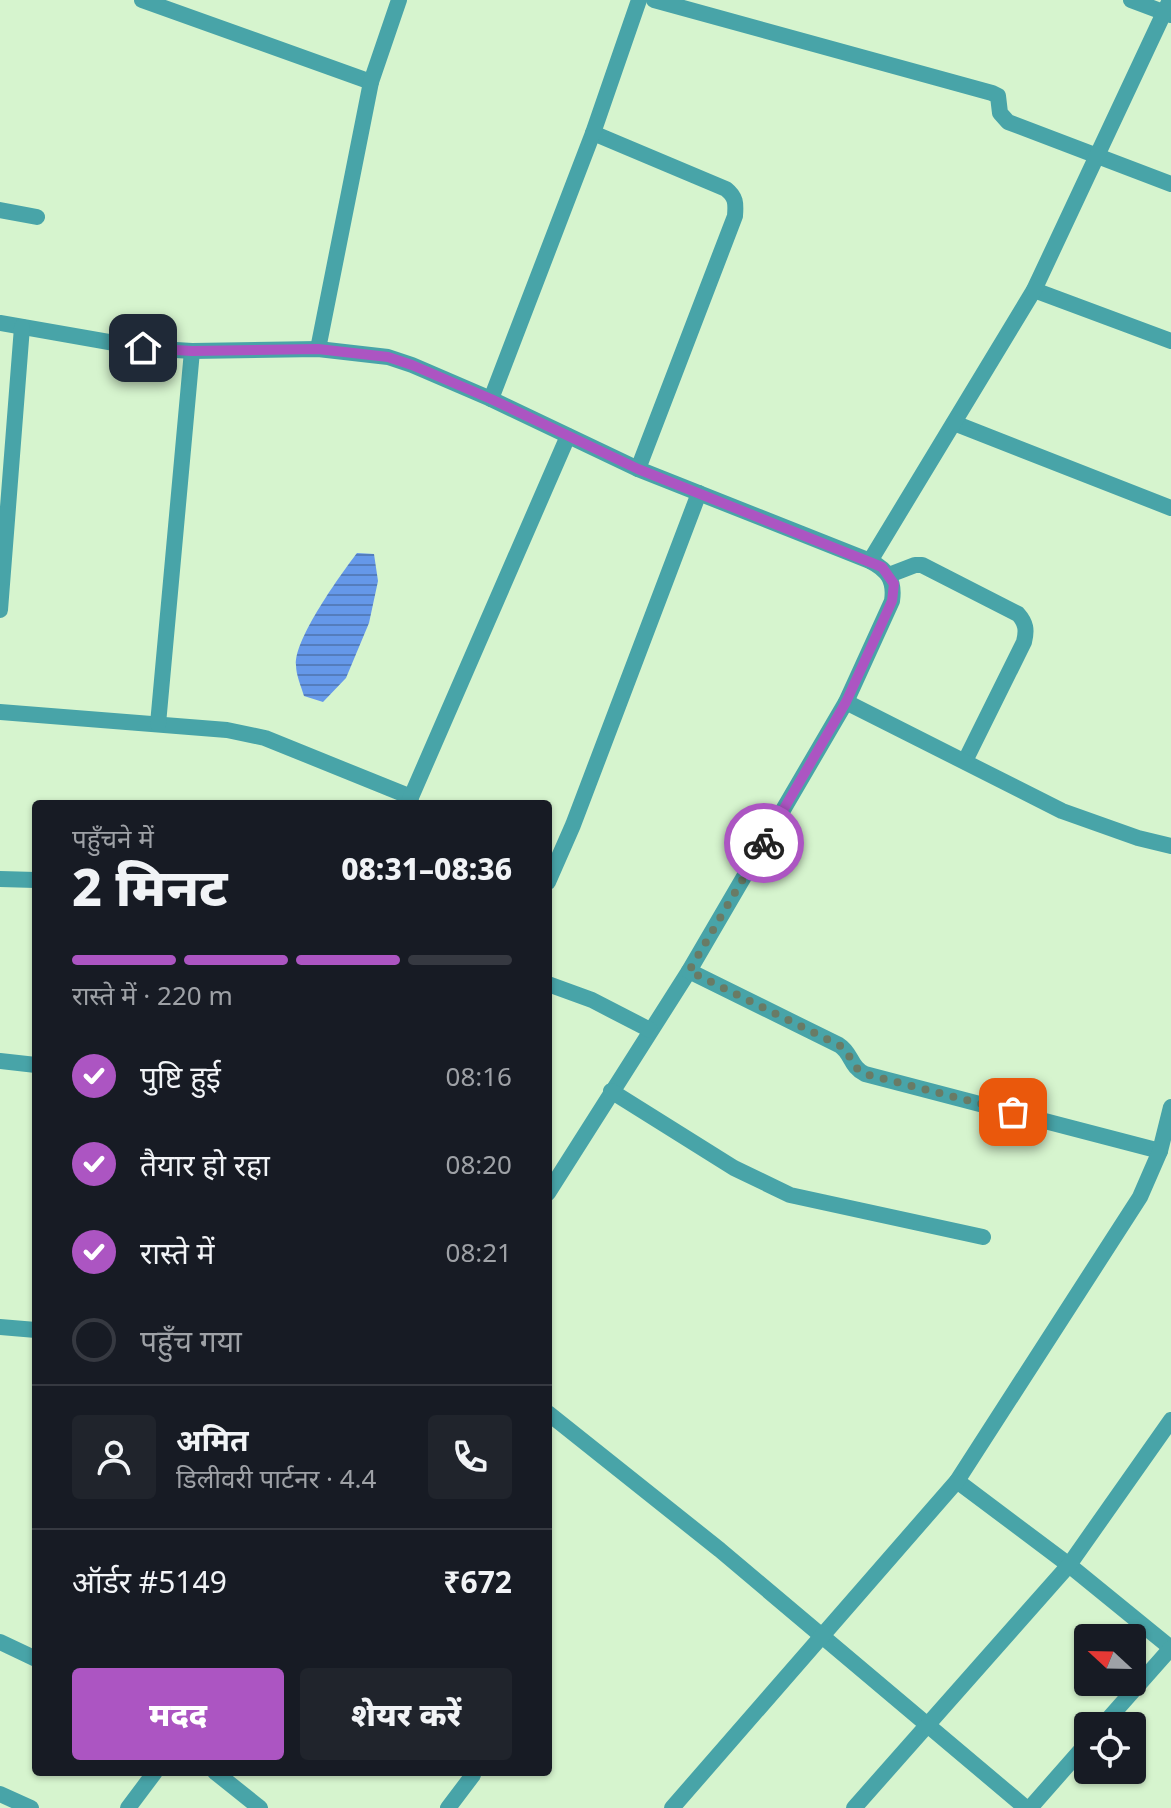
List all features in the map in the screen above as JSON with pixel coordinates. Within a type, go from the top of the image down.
[{"type":"street","points":[[142,0],[371,82]]},
{"type":"street","points":[[318,349],[371,82],[399,0]]},
{"type":"street","points":[[491,399],[593,133],[639,0]]},
{"type":"street","points":[[654,0],[992,93],[998,96],[1000,113],[1008,122],[1171,184]]},
{"type":"street","points":[[870,561],[1034,290],[1095,156],[1169,9],[1131,0]]},
{"type":"street","points":[[593,133],[726,189],[733,195],[736,204],[735,216],[638,469]]},
{"type":"street","points":[[0,210],[37,217]]},
{"type":"street","points":[[1034,290],[1171,341]]},
{"type":"street","points":[[0,323],[143,348],[192,351],[318,349],[388,357],[491,399],[638,469],[870,561],[889,575],[894,584],[892,601],[846,702],[689,971],[552,1187]]},
{"type":"street","points":[[0,610],[22,327]]},
{"type":"street","points":[[158,724],[192,351]]},
{"type":"street","points":[[954,423],[1171,508]]},
{"type":"street","points":[[409,800],[568,436]]},
{"type":"street","points":[[552,873],[699,493]]},
{"type":"street","points":[[889,575],[922,565],[1018,614],[1023,620],[1027,631],[1024,642],[965,761]]},
{"type":"street","points":[[846,702],[1062,811],[1138,838],[1171,846]]},
{"type":"street","points":[[0,712],[227,730],[265,738],[407,800]]},
{"type":"street","points":[[0,879],[32,880]]},
{"type":"street","points":[[689,971],[839,1045],[848,1053],[852,1066],[865,1074],[1160,1151]]},
{"type":"street","points":[[552,985],[592,1000],[650,1030]]},
{"type":"street","points":[[0,1061],[32,1065]]},
{"type":"street","points":[[611,1091],[734,1168],[790,1195],[983,1237]]},
{"type":"street","points":[[672,1808],[957,1481],[1140,1197],[1160,1151],[1171,1107]]},
{"type":"street","points":[[0,1327],[32,1330]]},
{"type":"street","points":[[552,1416],[824,1636],[1028,1808],[1074,1757]]},
{"type":"street","points":[[854,1808],[1069,1565],[1171,1420]]},
{"type":"street","points":[[957,1481],[1069,1565],[1171,1648],[1114,1712]]},
{"type":"street","points":[[0,1642],[32,1657]]},
{"type":"street","points":[[128,1808],[152,1776]]},
{"type":"street","points":[[220,1776],[260,1808]]},
{"type":"street","points":[[448,1808],[472,1776]]},
{"type":"street","points":[[0,1794],[31,1808]]},
{"type":"water","points":[[357,553],[374,554],[378,581],[369,623],[346,678],[323,702],[304,696],[296,669],[297,654],[320,607]]},
{"type":"way so far","points":[[764,843],[689,971],[839,1045],[848,1053],[852,1066],[865,1074],[1013,1112]]},
{"type":"route","points":[[143,348],[192,351],[318,349],[388,357],[491,399],[638,469],[882,567],[894,584],[892,601],[846,702],[764,843]]}]
